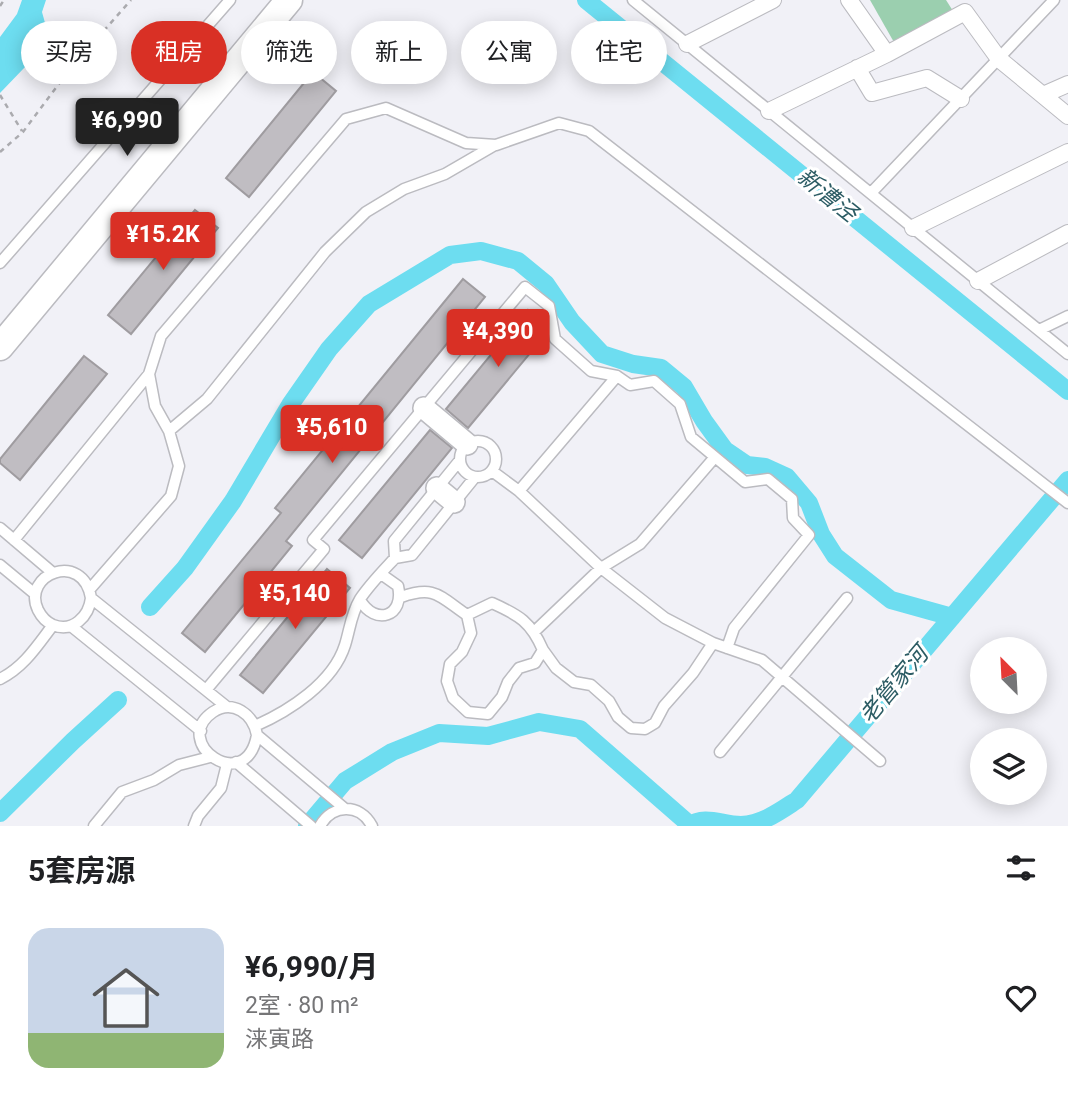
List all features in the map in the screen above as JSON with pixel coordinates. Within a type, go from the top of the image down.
[{"type":"street","points":[[0,347],[289,0]]},
{"type":"street","points":[[687,44],[773,0]]},
{"type":"street","points":[[849,0],[887,54]]},
{"type":"street","points":[[769,111],[887,54],[962,6],[999,59],[1068,116]]},
{"type":"street","points":[[857,68],[872,93],[927,78],[961,99]]},
{"type":"street","points":[[1043,95],[1068,84]]},
{"type":"street","points":[[913,228],[1068,152]]},
{"type":"street","points":[[978,281],[1068,233]]},
{"type":"street","points":[[424,408],[463,452]]},
{"type":"street","points":[[436,488],[454,502]]},
{"type":"lane","points":[[0,262],[230,0]]},
{"type":"lane","points":[[633,0],[1068,354]]},
{"type":"lane","points":[[871,193],[1055,0]]},
{"type":"lane","points":[[14,540],[149,374],[161,336],[346,119],[386,108],[466,143],[495,145]]},
{"type":"lane","points":[[169,431],[207,399],[325,252],[366,212],[404,189],[445,174],[495,145],[559,123],[589,131],[1068,503]]},
{"type":"lane","points":[[206,690],[324,549],[313,540],[525,287],[549,306],[555,339],[591,371],[617,376],[630,386],[654,381],[680,404],[691,437],[745,482],[768,479],[792,499],[793,518],[809,535],[734,628],[727,648]]},
{"type":"lane","points":[[1039,330],[1068,316]]},
{"type":"lane","points":[[71,626],[86,615],[91,594],[171,496],[178,466],[169,431],[155,406],[149,374]]},
{"type":"lane","points":[[519,491],[617,376]]},
{"type":"lane","points":[[194,826],[198,816],[220,788],[232,763],[251,752],[256,730],[304,699],[332,668],[345,647],[349,622],[359,600],[394,558],[394,541],[463,452],[478,440],[484,441],[493,449],[496,460],[492,471],[475,477],[464,471],[463,452]]},
{"type":"lane","points":[[535,631],[601,568],[639,544],[715,457]]},
{"type":"lane","points":[[492,471],[519,491],[601,568],[665,618],[713,643],[762,660],[880,761]]},
{"type":"lane","points":[[394,558],[412,555],[475,477]]},
{"type":"lane","points":[[0,528],[52,573]]},
{"type":"lane","points":[[0,565],[35,594]]},
{"type":"lane","points":[[201,731],[71,626],[52,625],[38,612],[35,594],[44,578],[52,573],[71,572],[79,575],[91,594],[227,707],[244,712],[256,730],[320,788],[344,808],[361,813],[372,826]]},
{"type":"lane","points":[[359,600],[366,610],[376,615],[387,615],[397,608],[401,597],[398,586],[381,574]]},
{"type":"lane","points":[[401,597],[420,590],[431,591],[467,615],[471,633],[462,652],[450,664],[447,681],[453,698],[468,712],[488,714],[502,697],[508,682],[519,668],[535,663],[543,650]]},
{"type":"lane","points":[[719,752],[847,598]]},
{"type":"lane","points":[[467,615],[492,603],[517,614],[535,631],[543,650],[556,668],[574,682],[591,685],[609,701],[618,717],[631,728],[645,729],[655,723],[664,706],[693,673],[713,643]]},
{"type":"lane","points":[[0,679],[28,659],[52,625]]},
{"type":"lane","points":[[210,757],[204,749],[201,731],[209,714],[227,707]]},
{"type":"lane","points":[[94,826],[122,792],[154,780],[179,765],[210,757],[232,763],[311,826]]},
{"type":"lane","points":[[320,826],[327,815],[344,808]]},
{"type":"path","points":[[0,6],[4,0]]},
{"type":"path","points":[[0,152],[23,132],[70,69],[131,0]]},
{"type":"path","points":[[1,96],[23,132]]},
{"type":"green space","points":[[870,0],[946,0],[953,11],[895,44]]},
{"type":"water","points":[[22,0],[46,0],[42,12],[44,21],[21,21],[21,71],[0,93],[0,37],[17,14]]},
{"type":"building","points":[[303,84],[328,84],[336,91],[249,197],[226,178]]},
{"type":"building","points":[[195,210],[218,228],[131,334],[108,315]]},
{"type":"building","points":[[463,279],[485,297],[286,541],[292,546],[205,652],[182,633],[281,513],[275,508]]},
{"type":"building","points":[[528,310],[544,323],[546,334],[468,428],[446,409]]},
{"type":"building","points":[[84,356],[107,374],[20,480],[0,463],[0,459]]},
{"type":"building","points":[[430,430],[452,448],[362,558],[339,540]]},
{"type":"building","points":[[327,569],[350,588],[263,693],[240,675]]},
{"type":"waterway","name":"新漕泾","points":[[586,0],[1068,391]]},
{"type":"waterway","points":[[150,607],[185,568],[233,501],[290,405],[329,349],[369,304],[450,255],[481,251],[518,261],[546,284],[572,322],[602,354],[633,364],[661,368],[684,387],[725,450],[747,465],[765,467],[787,477],[809,503],[821,534],[835,556],[891,600],[952,617]]},
{"type":"waterway","name":"老管家河","points":[[687,826],[708,820],[734,825],[749,824],[771,816],[797,800],[1068,480]]},
{"type":"waterway","points":[[0,813],[118,700]]},
{"type":"waterway","points":[[307,826],[345,781],[392,752],[439,733],[488,736],[539,722],[580,729],[689,824]]}]
